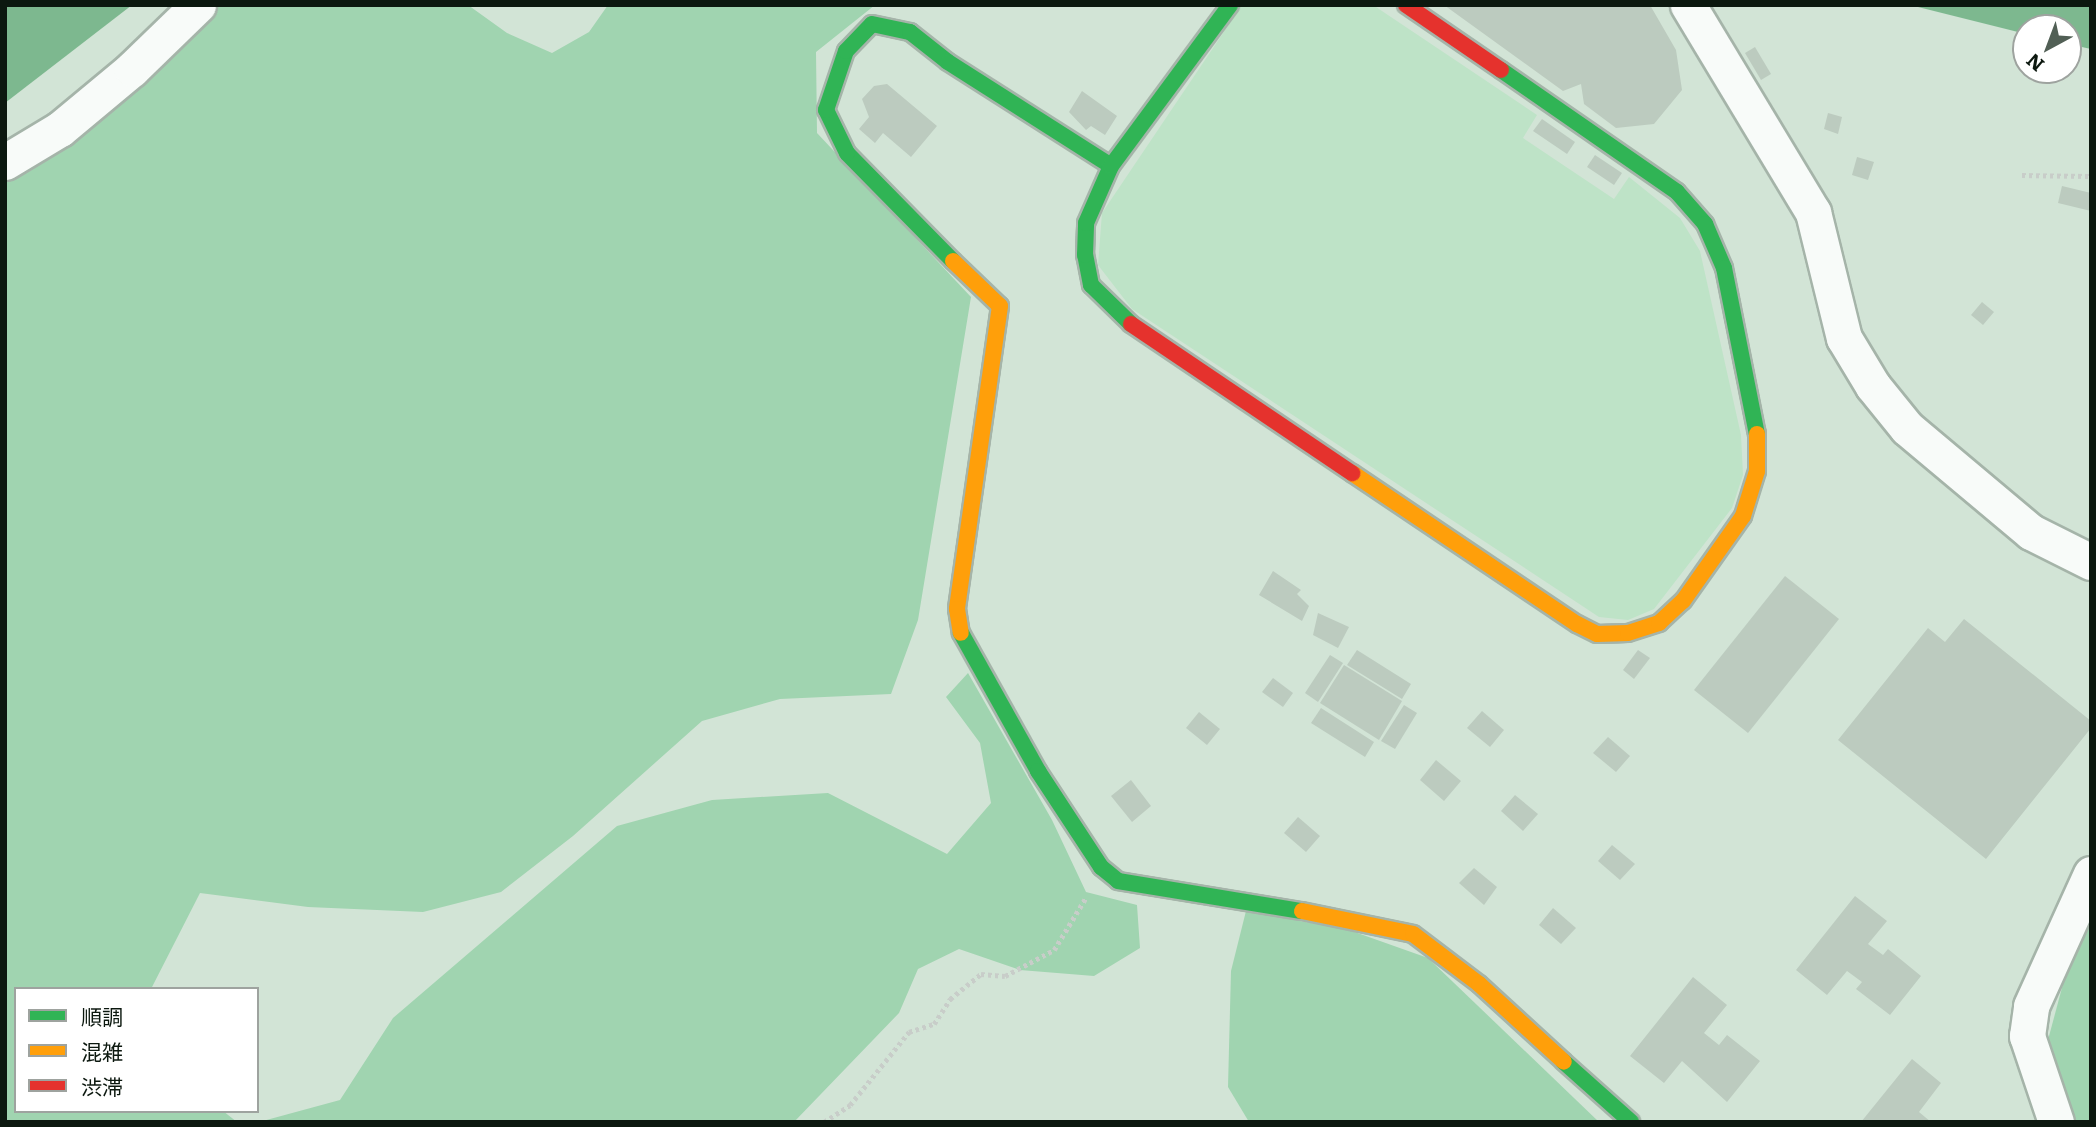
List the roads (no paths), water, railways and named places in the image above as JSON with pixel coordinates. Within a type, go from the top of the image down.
[{"type":"street","points":[[5,162],[60,129],[132,69],[198,5]]},
{"type":"street","points":[[1230,5],[1111,166],[1086,223],[1084,255],[1091,285],[1120,317],[1577,624],[1597,634],[1628,633],[1659,623],[1683,601],[1743,516],[1757,471],[1757,433],[1724,268],[1705,224],[1677,192],[1406,5]]},
{"type":"street","points":[[1688,5],[1813,212],[1844,338],[1873,386],[1907,428],[2031,532],[2091,562]]},
{"type":"street","points":[[1111,166],[948,62],[910,32],[872,24],[846,51],[826,110],[847,153],[889,200],[1000,306],[957,609],[959,628],[1038,771],[1109,873],[1118,881],[1357,919],[1413,934],[1479,984],[1631,1122]]},
{"type":"street","points":[[2056,1122],[2027,1036],[2031,1006],[2091,874]]}]
